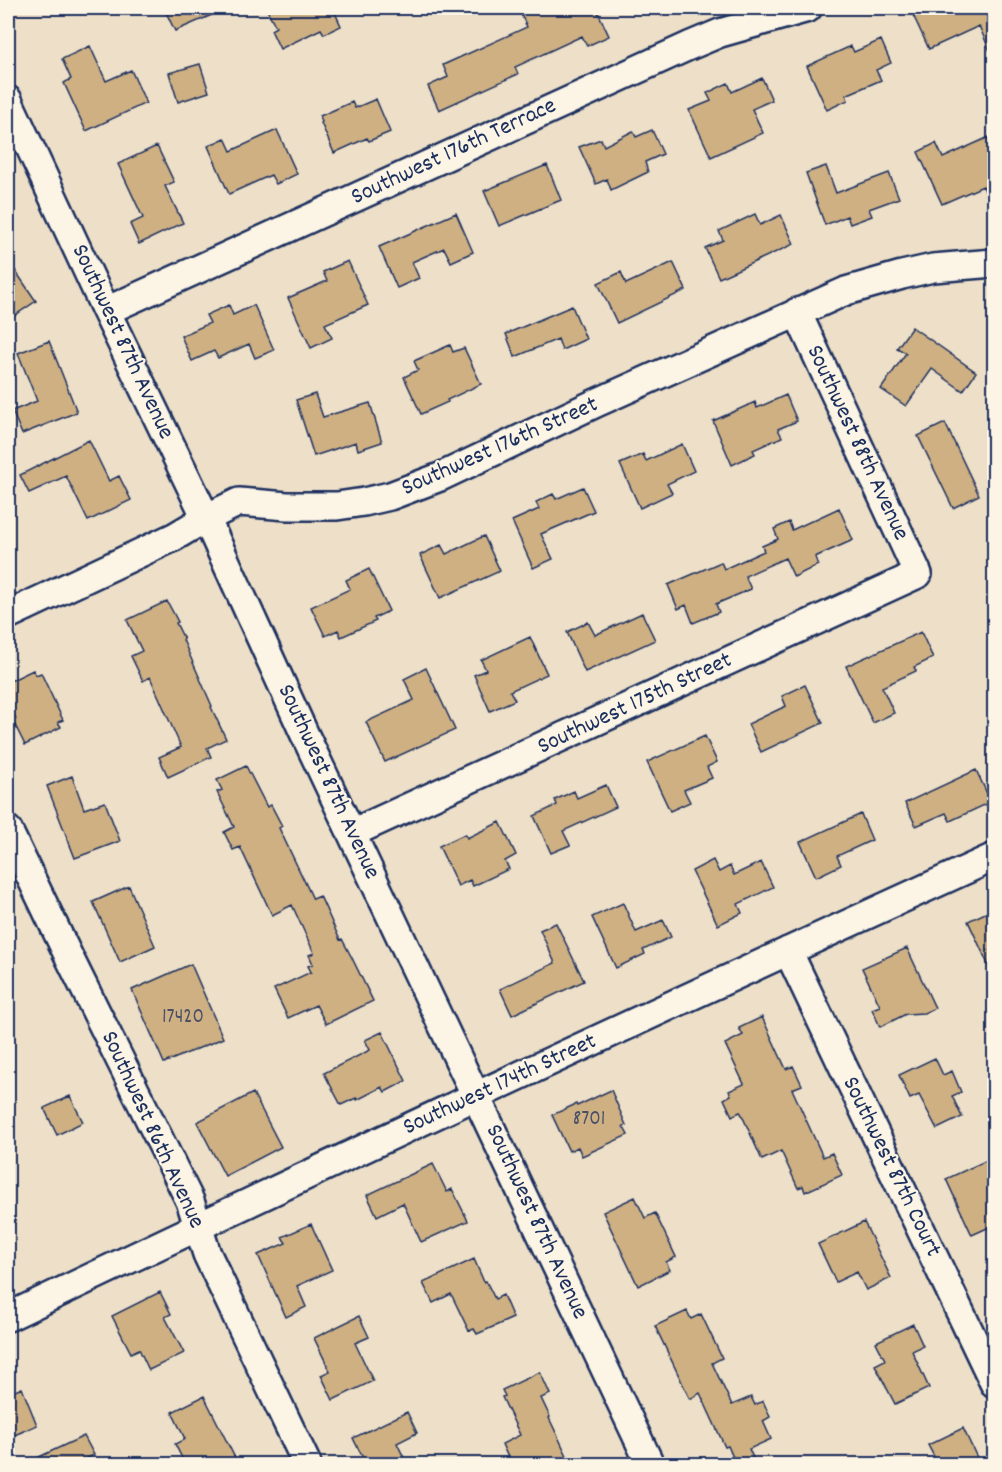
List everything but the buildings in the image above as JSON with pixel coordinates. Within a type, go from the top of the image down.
[{"type":"street","name":"Southwest 176th Terrace","points":[[106,311],[688,46],[720,33],[808,8]]},
{"type":"street","name":"Southwest 87th Avenue","points":[[8,100],[650,1464]]},
{"type":"street","name":"Southwest 176th Street","points":[[8,615],[174,537],[239,502],[287,506],[337,506],[397,494],[440,477],[596,403],[846,291],[902,274],[933,268],[994,263]]},
{"type":"street","name":"Southwest 88th Avenue","points":[[797,312],[918,574]]},
{"type":"street","name":"Southwest 175th Street","points":[[352,833],[918,574]]},
{"type":"street","name":"Southwest 86th Avenue","points":[[8,830],[190,1200],[207,1254],[307,1464]]},
{"type":"street","name":"Southwest 174th Street","points":[[8,1317],[432,1117],[994,857]]},
{"type":"street","name":"Southwest 87th Court","points":[[788,951],[994,1383]]}]
